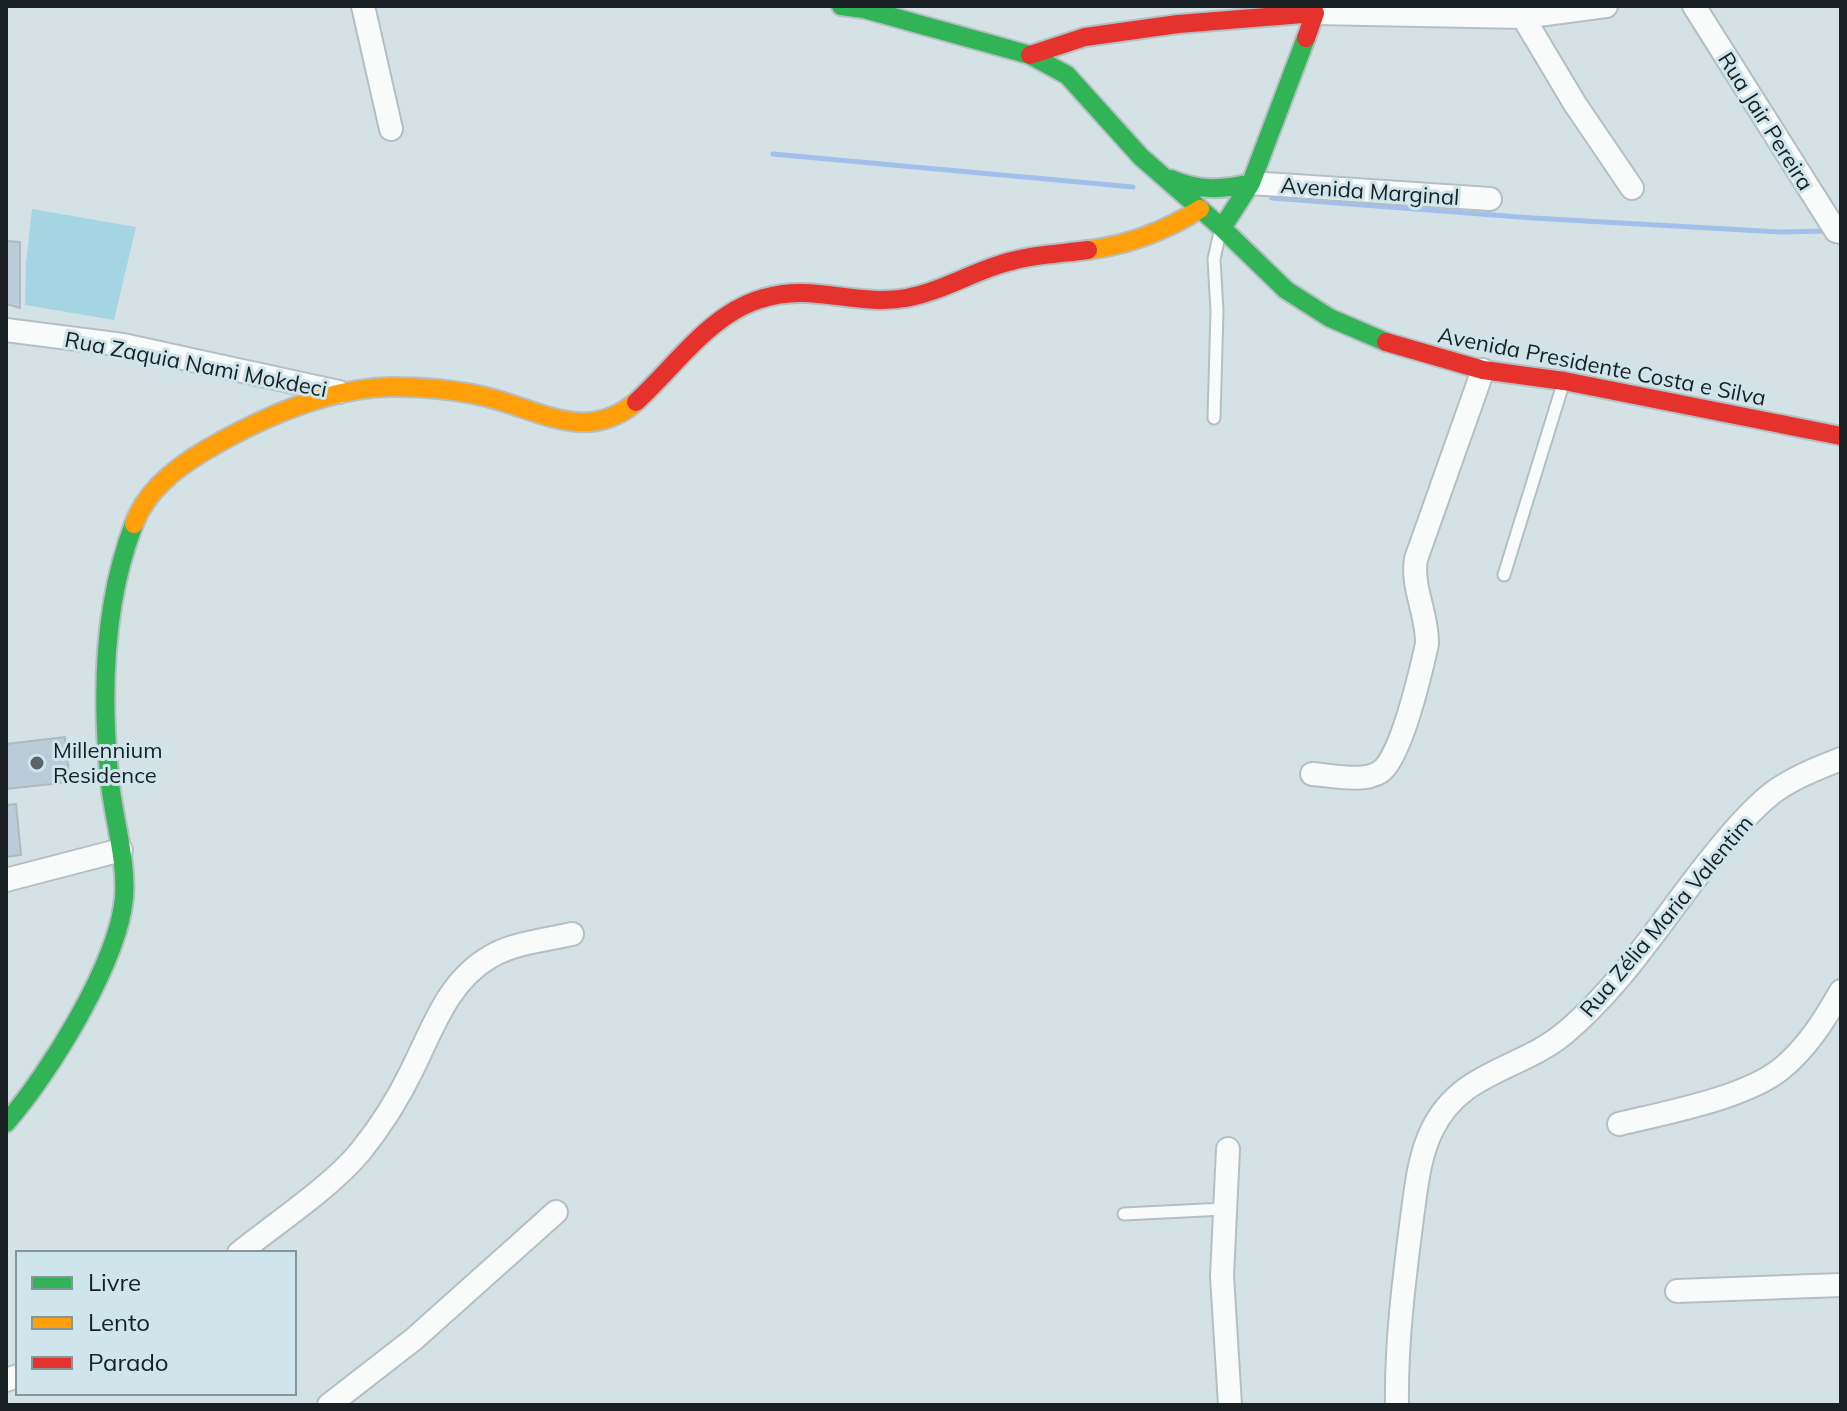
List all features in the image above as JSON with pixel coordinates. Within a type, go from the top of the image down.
[{"type":"main road","name":"Avenida Presidente Costa e Silva","points":[[841,6],[864,9],[1030,55],[1067,75],[1141,157],[1222,228],[1286,290],[1330,318],[1396,347],[1483,370],[1564,381],[1841,436]]},
{"type":"main road","points":[[1030,55],[1085,37],[1312,10],[1251,183],[1222,228]]},
{"type":"main road","points":[[1067,75],[1075,45],[1085,37]]},
{"type":"main road","points":[[1159,172],[1194,188],[1233,189],[1251,183]]},
{"type":"main road","points":[[6,1123],[53,1059],[112,947],[124,902],[121,850],[110,781],[108,655],[117,579],[131,530],[150,495],[174,471],[260,422],[339,392],[394,388],[458,391],[573,421],[596,423],[611,420],[627,410],[722,317],[750,300],[776,294],[886,300],[910,297],[1036,255],[1101,249],[1129,242],[1179,222],[1200,209]]},
{"type":"street","points":[[363,6],[391,129]]},
{"type":"street","points":[[1178,24],[1194,6]]},
{"type":"street","points":[[1312,10],[1523,17],[1606,6]]},
{"type":"street","name":"Rua Jair Pereira","points":[[1694,6],[1836,228]]},
{"type":"street","points":[[1523,17],[1575,104],[1632,188]]},
{"type":"street","name":"Avenida Marginal","points":[[1251,183],[1490,199]]},
{"type":"street","name":"Rua Zaquia Nami Mokdeci","points":[[6,330],[123,345],[339,392]]},
{"type":"street","points":[[1312,774],[1372,776],[1389,764],[1397,747],[1427,644],[1427,627],[1415,577],[1416,559],[1483,370]]},
{"type":"street","name":"Rua Zélia Maria Valentim","points":[[1397,1405],[1418,1175],[1430,1133],[1445,1105],[1472,1083],[1562,1035],[1596,1005],[1634,961],[1738,825],[1781,788],[1803,774],[1840,764]]},
{"type":"street","points":[[6,880],[121,850]]},
{"type":"street","points":[[242,1251],[358,1154],[389,1113],[438,1016],[460,980],[491,956],[572,934]]},
{"type":"street","points":[[1619,1124],[1736,1092],[1781,1070],[1819,1030],[1841,991]]},
{"type":"street","points":[[1228,1149],[1222,1276],[1230,1405]]},
{"type":"street","points":[[329,1405],[414,1339],[556,1212]]},
{"type":"street","points":[[1677,1291],[1841,1285]]},
{"type":"lane","points":[[1214,418],[1217,311],[1214,259],[1222,228]]},
{"type":"lane","points":[[1504,575],[1564,381]]},
{"type":"lane","points":[[1124,1214],[1224,1209]]},
{"type":"shaded area","points":[[32,209],[136,227],[114,320],[25,305]]},
{"type":"building","points":[[6,241],[20,242],[20,308],[6,304]]},
{"type":"building","name":"Millennium Residence","points":[[65,737],[70,782],[6,789],[6,744]]},
{"type":"building","name":"Millennium Residence","points":[[16,804],[21,855],[6,857],[6,805]]},
{"type":"waterway","points":[[773,154],[1133,187]]},
{"type":"waterway","points":[[1272,198],[1533,218],[1782,232],[1826,231]]},
{"type":"traffic: fast","points":[[841,6],[864,9],[1030,55],[1067,75],[1141,157],[1222,228],[1286,290],[1330,318],[1386,342]]},
{"type":"traffic: fast","points":[[1222,228],[1251,183],[1306,38]]},
{"type":"traffic: fast","points":[[1171,179],[1191,186],[1211,188],[1251,183]]},
{"type":"traffic: fast","points":[[6,1123],[42,1076],[79,1016],[109,954],[119,924],[124,898],[124,869],[110,783],[105,685],[110,619],[134,524]]},
{"type":"traffic: slow","points":[[1088,250],[1146,236],[1200,209]]},
{"type":"traffic: slow","points":[[134,524],[140,510],[158,486],[194,457],[260,421],[324,397],[369,388],[436,389],[482,396],[541,415],[579,422],[598,421],[617,415],[636,402]]},
{"type":"traffic: jam","points":[[1030,55],[1085,37],[1178,24],[1315,13],[1306,38]]},
{"type":"traffic: jam","points":[[636,402],[709,329],[751,302],[775,295],[803,293],[867,299],[906,298],[1009,262],[1088,250]]},
{"type":"traffic: jam","points":[[1386,342],[1483,370],[1564,381],[1841,436]]},
{"type":"place","name":"Millennium Residence","points":[[37,763]]}]
